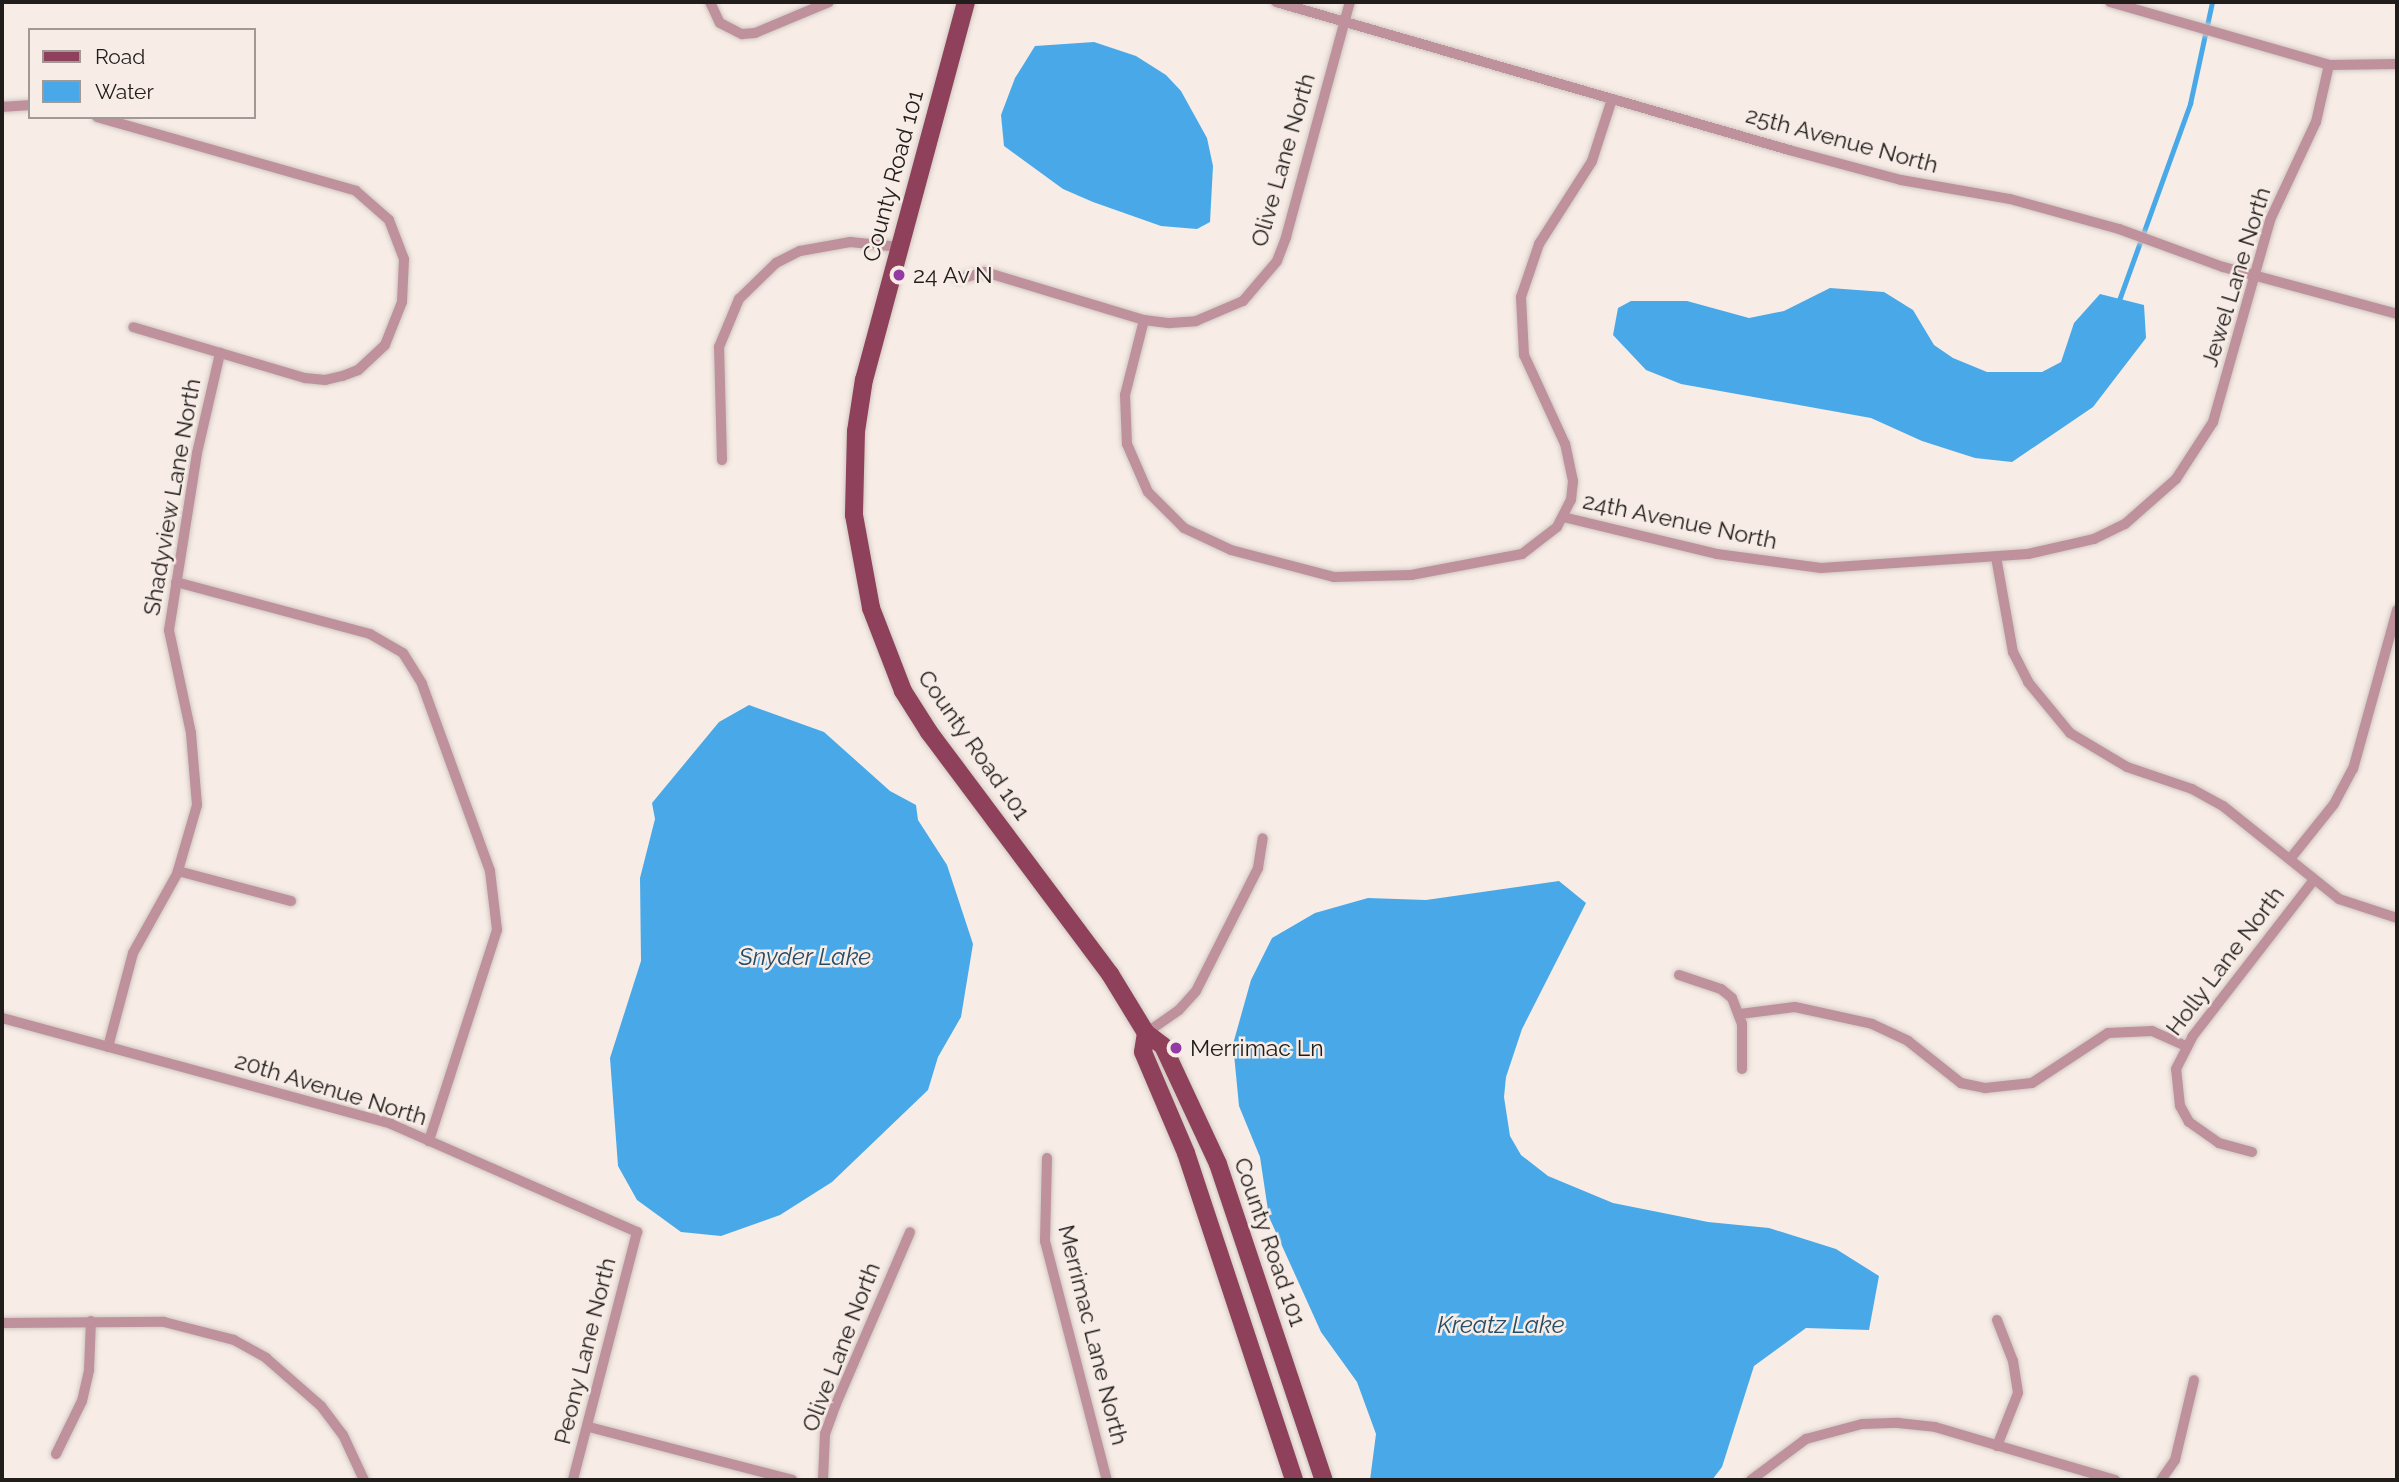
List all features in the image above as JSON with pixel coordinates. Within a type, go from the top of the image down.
[{"type":"main road","name":"County Road 101","points":[[966,2],[864,379],[856,431],[854,514],[870,608],[903,691],[929,732],[1094,951],[1146,1033],[1163,1046],[1218,1164],[1324,1480]]},
{"type":"main road","name":"County Road 101","points":[[1146,1033],[1143,1052],[1186,1153],[1294,1480]]},
{"type":"street","points":[[710,2],[720,23],[743,34],[755,33],[829,2]]},
{"type":"street","name":"25th Avenue North","points":[[1276,2],[1344,24],[1901,180],[2027,203],[2119,229],[2255,276],[2397,314]]},
{"type":"street","name":"Olive Lane North","points":[[1144,320],[1196,321],[1221,314],[1243,301],[1269,272],[1286,237],[1350,2]]},
{"type":"street","points":[[2110,2],[2329,65],[2397,64]]},
{"type":"street","name":"Jewel Lane North","points":[[1996,557],[2061,549],[2094,539],[2125,524],[2176,479],[2213,422],[2275,204],[2316,122],[2329,65]]},
{"type":"street","points":[[1563,517],[1573,481],[1571,462],[1524,355],[1521,298],[1539,244],[1592,161],[1612,99]]},
{"type":"street","points":[[2,107],[28,105]]},
{"type":"street","points":[[104,119],[337,183],[375,203],[400,239],[404,259],[402,302],[385,345],[358,370],[325,380],[133,327]]},
{"type":"street","points":[[722,460],[719,347],[739,299],[776,262],[800,251],[850,242],[900,247]]},
{"type":"street","points":[[959,279],[985,272],[1144,320]]},
{"type":"street","name":"24th Avenue North","points":[[1144,320],[1125,395],[1127,444],[1148,492],[1174,520],[1207,541],[1334,577],[1373,579],[1522,554],[1550,536],[1563,517],[1769,563],[1874,566],[1996,557]]},
{"type":"street","name":"Shadyview Lane North","points":[[108,1048],[133,953],[178,870],[197,805],[191,733],[169,630],[220,353]]},
{"type":"street","points":[[1996,557],[2013,652],[2028,682],[2063,725],[2107,757],[2223,806],[2339,899],[2397,918]]},
{"type":"street","points":[[176,582],[370,634],[403,653],[422,684],[490,871],[497,930],[429,1141]]},
{"type":"street","name":"Holly Lane North","points":[[2290,859],[2334,804],[2353,769],[2397,610]]},
{"type":"street","points":[[1146,1033],[1179,1010],[1196,991],[1258,868],[1263,838]]},
{"type":"street","points":[[178,870],[291,901]]},
{"type":"street","name":"Holly Lane North","points":[[2252,1152],[2219,1143],[2189,1122],[2176,1088],[2176,1069],[2186,1046],[2314,880]]},
{"type":"street","points":[[1679,975],[1721,989],[1740,1014],[1742,1069]]},
{"type":"street","points":[[1740,1014],[1795,1007],[1872,1024],[1908,1041],[1961,1083],[1985,1088],[2032,1083],[2108,1033],[2152,1031],[2186,1046]]},
{"type":"street","name":"20th Avenue North","points":[[2,1018],[391,1124],[637,1232]]},
{"type":"street","name":"Merrimac Lane North","points":[[1048,1158],[1045,1241],[1107,1480]]},
{"type":"street","name":"Peony Lane North","points":[[573,1480],[589,1427],[637,1232]]},
{"type":"street","name":"Olive Lane North","points":[[823,1480],[825,1434],[832,1414],[910,1232]]},
{"type":"street","points":[[1997,1320],[2014,1361],[2018,1393],[1997,1446]]},
{"type":"street","points":[[56,1454],[82,1401],[89,1370],[90,1321]]},
{"type":"street","points":[[2,1323],[164,1322],[200,1329],[266,1358],[321,1406],[343,1435],[364,1480]]},
{"type":"street","points":[[2162,1480],[2175,1460],[2194,1380]]},
{"type":"street","points":[[1751,1480],[1806,1439],[1862,1424],[1935,1427],[2115,1480]]},
{"type":"street","points":[[589,1427],[792,1480]]},
{"type":"water","points":[[1094,42],[1136,56],[1166,75],[1181,91],[1207,138],[1213,166],[1210,222],[1197,229],[1161,226],[1093,202],[1063,189],[1004,146],[1001,115],[1015,78],[1035,46]]},
{"type":"water","points":[[1830,288],[1884,292],[1913,310],[1934,345],[1953,358],[1987,372],[2042,372],[2061,362],[2074,323],[2100,294],[2144,305],[2146,338],[2093,407],[2012,462],[1975,458],[1922,441],[1871,418],[1681,384],[1646,370],[1613,335],[1618,308],[1631,301],[1687,301],[1749,318],[1784,311]]},
{"type":"water","name":"Snyder Lake","points":[[749,705],[824,732],[890,791],[916,805],[918,820],[947,865],[973,944],[961,1017],[938,1057],[928,1090],[832,1182],[780,1215],[721,1236],[681,1232],[637,1200],[618,1166],[610,1058],[641,961],[640,878],[655,819],[652,803],[719,722]]},
{"type":"water","name":"Kreatz Lake","points":[[1559,881],[1586,903],[1522,1029],[1506,1077],[1504,1097],[1510,1136],[1521,1155],[1548,1176],[1613,1203],[1708,1222],[1769,1228],[1836,1249],[1879,1276],[1869,1330],[1806,1328],[1754,1366],[1722,1467],[1712,1480],[1370,1480],[1376,1434],[1357,1382],[1321,1332],[1269,1217],[1260,1157],[1239,1106],[1233,1044],[1251,980],[1272,938],[1315,913],[1368,898],[1426,900]]},
{"type":"waterway","points":[[2118,303],[2190,104],[2212,2]]},
{"type":"place","name":"24 Av N","points":[[899,275]]},
{"type":"place","name":"Merrimac Ln","points":[[1176,1048]]}]
